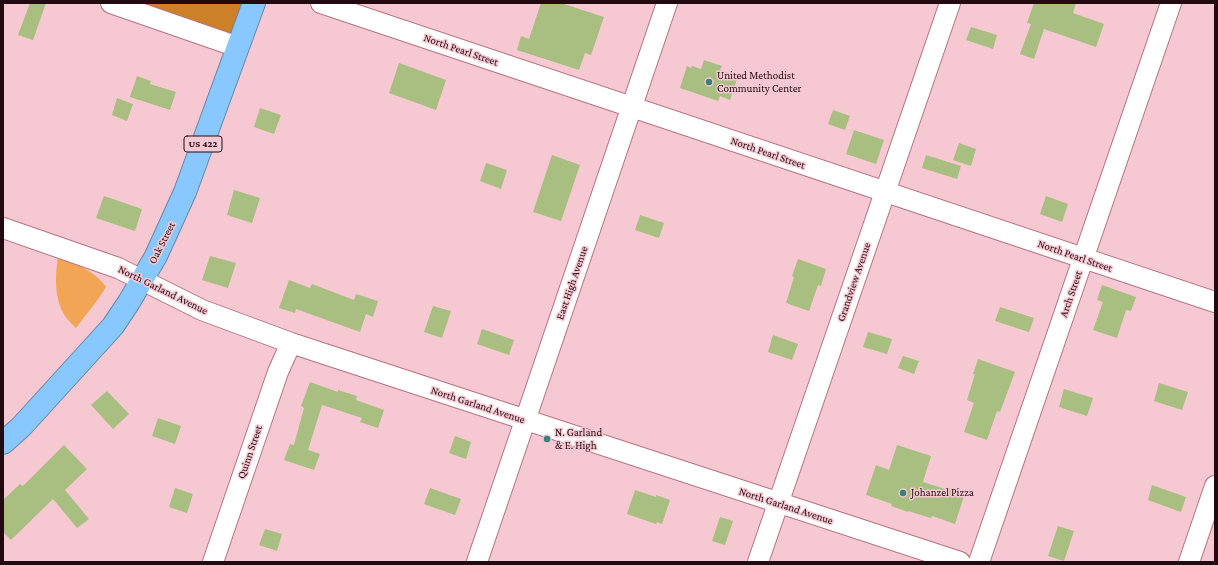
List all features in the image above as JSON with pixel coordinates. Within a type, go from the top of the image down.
[{"type":"highway","name":"Oak Street","points":[[3,443],[26,421],[114,326],[143,280],[172,223],[185,192],[254,3]]},
{"type":"street","points":[[111,3],[238,47]]},
{"type":"street","name":"North Pearl Street","points":[[321,3],[1215,302]]},
{"type":"street","name":"East High Avenue","points":[[477,562],[667,3]]},
{"type":"street","name":"Grandview Avenue","points":[[758,562],[950,3]]},
{"type":"street","name":"Arch Street","points":[[979,562],[1171,3]]},
{"type":"street","name":"North Garland Avenue","points":[[3,228],[118,268],[202,310],[291,343],[960,562]]},
{"type":"street","name":"Quinn Street","points":[[213,562],[278,372],[291,343]]},
{"type":"street","points":[[1189,562],[1215,486]]},
{"type":"shaded area","points":[[111,3],[254,3],[238,47]]},
{"type":"shaded area","points":[[58,257],[91,272],[106,287],[76,328],[65,316],[61,309],[57,295],[56,272]]},
{"type":"building","points":[[30,3],[46,3],[33,40],[18,35]]},
{"type":"building","points":[[541,3],[561,3],[604,17],[591,55],[585,53],[579,70],[517,50],[521,36],[529,39]]},
{"type":"building","points":[[1034,3],[1076,3],[1073,13],[1104,24],[1096,47],[1044,29],[1034,59],[1020,54],[1031,24],[1027,23]]},
{"type":"building","points":[[971,27],[997,35],[993,49],[966,40]]},
{"type":"building","name":"United Methodist Community Center","points":[[704,60],[722,66],[720,70],[738,76],[730,100],[720,96],[718,101],[680,88],[687,66],[701,69]]},
{"type":"building","points":[[399,63],[446,80],[436,110],[389,93]]},
{"type":"building","points":[[137,76],[151,81],[150,84],[176,92],[170,110],[130,97]]},
{"type":"building","points":[[117,98],[133,104],[127,121],[112,115]]},
{"type":"building","points":[[260,108],[281,115],[274,134],[254,127]]},
{"type":"building","points":[[833,110],[850,116],[845,130],[828,124]]},
{"type":"building","points":[[854,130],[884,140],[876,164],[846,154]]},
{"type":"building","points":[[959,143],[976,149],[971,166],[953,160]]},
{"type":"building","points":[[552,155],[580,165],[561,221],[533,212]]},
{"type":"building","points":[[926,155],[961,166],[957,179],[922,168]]},
{"type":"building","points":[[486,163],[507,170],[501,189],[480,181]]},
{"type":"building","points":[[234,190],[260,198],[252,223],[227,215]]},
{"type":"building","points":[[104,196],[142,209],[135,231],[96,218]]},
{"type":"building","points":[[1046,196],[1068,204],[1062,222],[1040,214]]},
{"type":"building","points":[[640,215],[664,223],[659,238],[635,230]]},
{"type":"building","points":[[210,256],[236,263],[228,288],[202,280]]},
{"type":"building","points":[[798,259],[826,269],[821,286],[818,285],[809,311],[786,303],[794,277],[792,276]]},
{"type":"building","points":[[289,280],[310,288],[312,284],[354,300],[356,294],[378,301],[373,317],[366,314],[360,332],[296,309],[295,313],[279,308]]},
{"type":"building","points":[[1102,285],[1136,297],[1131,311],[1126,310],[1117,338],[1093,330],[1103,302],[1097,300]]},
{"type":"building","points":[[433,306],[451,311],[442,338],[424,332]]},
{"type":"building","points":[[1000,307],[1034,318],[1029,332],[995,321]]},
{"type":"building","points":[[482,329],[514,340],[509,355],[477,344]]},
{"type":"building","points":[[868,332],[892,339],[887,354],[863,347]]},
{"type":"building","points":[[773,335],[798,344],[792,360],[768,352]]},
{"type":"building","points":[[903,356],[919,361],[914,374],[898,368]]},
{"type":"building","points":[[978,359],[1015,372],[1000,412],[997,411],[987,440],[964,432],[974,403],[967,400]]},
{"type":"building","points":[[310,382],[338,392],[338,390],[357,396],[356,400],[384,410],[378,428],[360,422],[362,418],[322,405],[308,450],[320,454],[314,470],[284,460],[290,444],[294,445],[304,408],[301,406]]},
{"type":"building","points":[[1159,383],[1188,392],[1182,410],[1154,401]]},
{"type":"building","points":[[1064,389],[1093,398],[1087,416],[1059,407]]},
{"type":"building","points":[[107,391],[129,414],[113,429],[91,405]]},
{"type":"building","points":[[158,418],[181,426],[175,444],[152,436]]},
{"type":"building","points":[[455,436],[471,442],[466,459],[449,453]]},
{"type":"building","points":[[64,445],[87,469],[65,490],[89,519],[77,528],[53,499],[11,540],[3,532],[3,500],[20,484],[23,486]]},
{"type":"building","points":[[897,445],[931,456],[923,482],[948,490],[949,488],[965,493],[955,524],[932,516],[931,518],[908,512],[891,506],[892,504],[866,495],[876,465],[889,470]]},
{"type":"building","points":[[1152,485],[1186,497],[1181,512],[1148,500]]},
{"type":"building","points":[[175,488],[193,494],[187,513],[169,507]]},
{"type":"building","points":[[430,488],[461,499],[455,515],[424,504]]},
{"type":"building","points":[[635,490],[670,500],[662,524],[657,522],[656,524],[627,514]]},
{"type":"building","points":[[720,517],[733,521],[725,545],[712,541]]},
{"type":"building","points":[[1058,526],[1074,531],[1064,561],[1048,556]]},
{"type":"building","points":[[265,529],[282,534],[277,551],[259,545]]},
{"type":"place","name":"United Methodist Community Center","points":[[709,82]]},
{"type":"place","name":"N. Garland & E. High","points":[[547,439]]},
{"type":"place","name":"Johanzel Pizza","points":[[903,493]]}]
